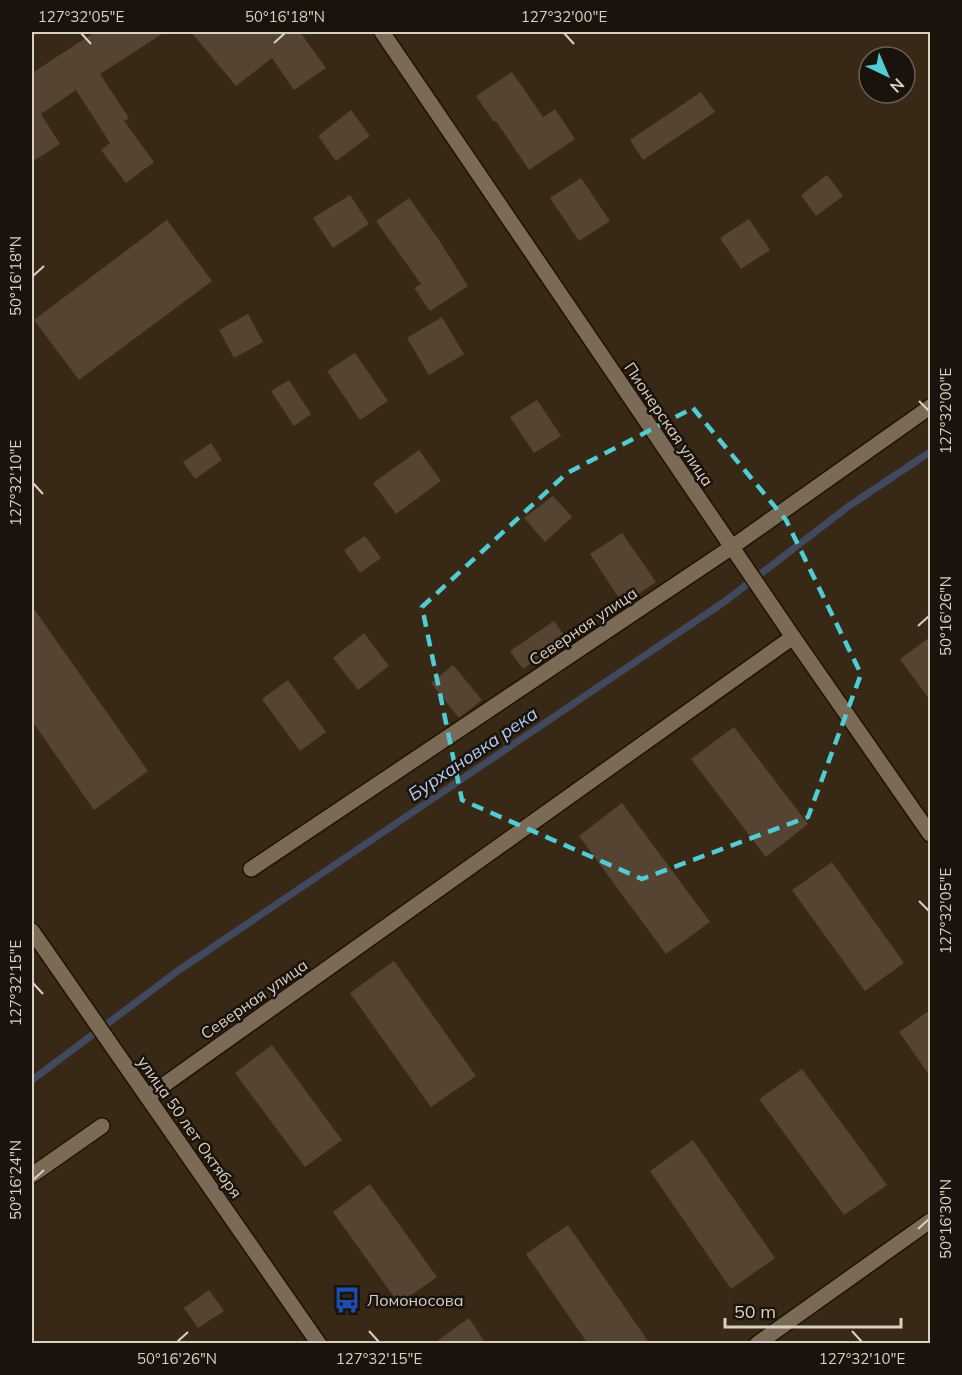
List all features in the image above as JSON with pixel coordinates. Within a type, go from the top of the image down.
[{"type":"street","name":"Пионерская улица","points":[[382,32],[793,637],[930,834]]},
{"type":"street","name":"Северная улица","points":[[251,869],[732,547],[930,407]]},
{"type":"street","name":"Северная улица","points":[[147,1097],[793,637]]},
{"type":"street","name":"улица 50 лет Октября","points":[[32,931],[319,1344]]},
{"type":"street","points":[[32,1175],[102,1126]]},
{"type":"street","points":[[757,1344],[930,1221]]},
{"type":"highlighted area","points":[[693,408],[786,520],[861,674],[808,817],[642,879],[462,800],[422,607],[567,473]]},
{"type":"building","points":[[95,32],[165,32],[100,74],[129,118],[124,121],[154,162],[126,183],[101,150],[110,143],[76,90],[41,114],[60,144],[32,162],[32,73]]},
{"type":"building","points":[[191,32],[300,32],[326,68],[294,90],[272,58],[236,86]]},
{"type":"building","points":[[512,72],[543,117],[555,109],[575,139],[529,170],[476,96]]},
{"type":"building","points":[[701,92],[715,112],[643,160],[630,140]]},
{"type":"building","points":[[351,110],[370,136],[336,161],[318,136]]},
{"type":"building","points":[[827,175],[843,196],[816,216],[801,195]]},
{"type":"building","points":[[581,178],[610,221],[579,241],[550,198]]},
{"type":"building","points":[[350,195],[369,224],[333,248],[313,218]]},
{"type":"building","points":[[409,198],[468,286],[430,311],[414,288],[421,284],[376,221]]},
{"type":"building","points":[[749,219],[770,250],[741,269],[720,238]]},
{"type":"building","points":[[167,220],[212,281],[79,380],[34,320]]},
{"type":"building","points":[[248,314],[263,342],[234,358],[219,330]]},
{"type":"building","points":[[442,317],[464,354],[429,375],[407,338]]},
{"type":"building","points":[[355,353],[388,401],[360,420],[327,371]]},
{"type":"building","points":[[289,380],[311,414],[294,426],[271,391]]},
{"type":"building","points":[[537,400],[561,436],[534,453],[510,417]]},
{"type":"building","points":[[211,443],[222,460],[195,479],[183,462]]},
{"type":"building","points":[[419,450],[441,481],[396,514],[373,483]]},
{"type":"building","points":[[553,496],[572,517],[545,542],[524,518]]},
{"type":"building","points":[[622,533],[656,582],[623,604],[590,554]]},
{"type":"building","points":[[365,536],[381,558],[360,573],[344,550]]},
{"type":"building","points":[[32,606],[148,771],[94,810],[32,721]]},
{"type":"building","points":[[554,621],[566,638],[523,669],[510,651]]},
{"type":"building","points":[[364,633],[389,666],[358,690],[333,658]]},
{"type":"building","points":[[930,637],[930,700],[900,659]]},
{"type":"building","points":[[453,665],[482,700],[459,718],[431,683]]},
{"type":"building","points":[[288,680],[326,732],[300,751],[262,699]]},
{"type":"building","points":[[734,727],[808,824],[766,857],[691,759]]},
{"type":"building","points":[[622,803],[710,922],[666,954],[579,836]]},
{"type":"building","points":[[832,862],[904,963],[865,991],[792,890]]},
{"type":"building","points":[[394,961],[476,1076],[431,1107],[350,993]]},
{"type":"building","points":[[930,1010],[930,1076],[899,1032]]},
{"type":"building","points":[[272,1045],[342,1140],[305,1167],[235,1073]]},
{"type":"building","points":[[802,1069],[887,1185],[844,1215],[759,1099]]},
{"type":"building","points":[[693,1140],[775,1258],[731,1289],[650,1171]]},
{"type":"building","points":[[370,1184],[437,1277],[399,1304],[333,1212]]},
{"type":"building","points":[[568,1225],[650,1344],[588,1344],[526,1254]]},
{"type":"building","points":[[209,1290],[224,1311],[198,1328],[184,1308]]},
{"type":"building","points":[[469,1318],[486,1344],[433,1344]]},
{"type":"waterway","name":"Бурхановка река","points":[[32,1080],[179,970],[724,602],[849,506],[930,452]]},
{"type":"place","name":"Ломоносова","points":[[347,1300]]}]
